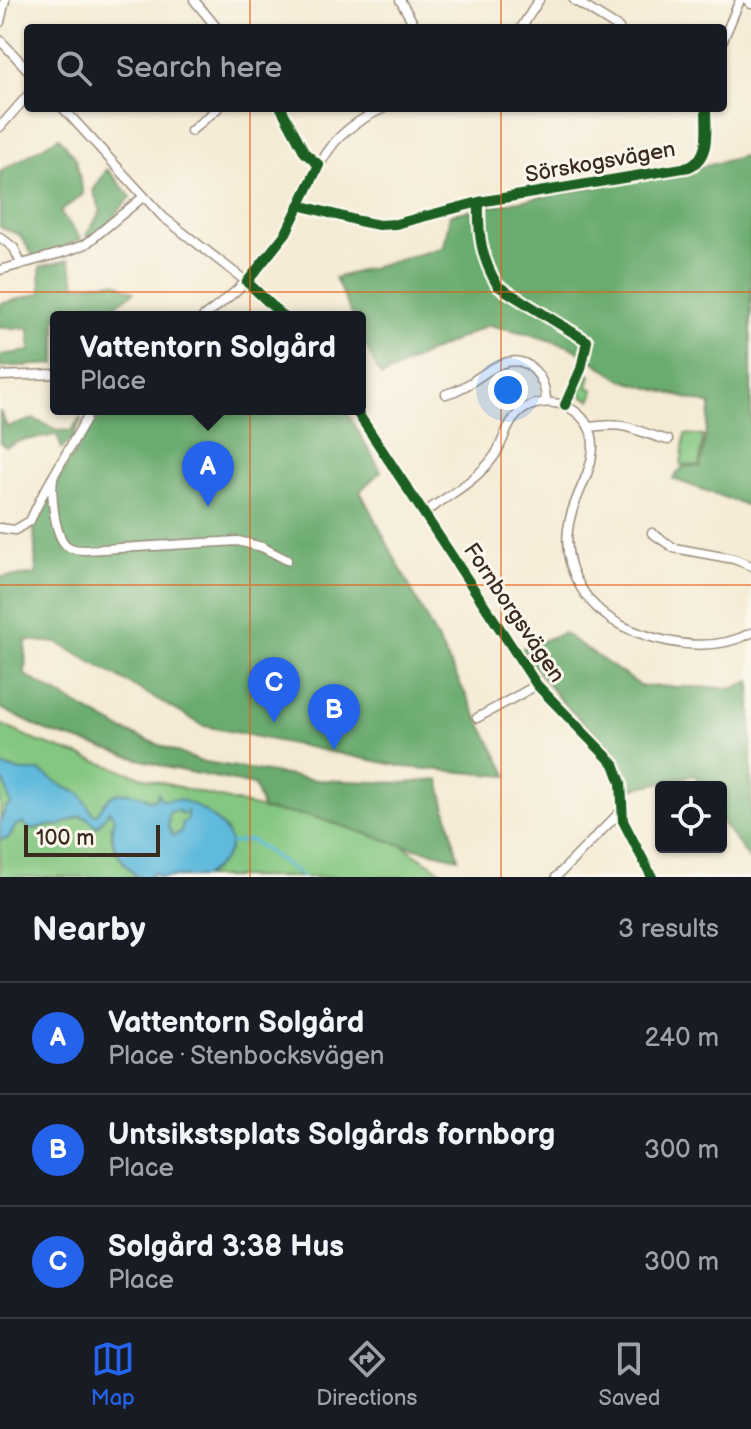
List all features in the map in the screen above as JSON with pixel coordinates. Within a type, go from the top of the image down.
[{"type":"street","points":[[0,22],[5,0]]},
{"type":"street","points":[[194,0],[214,24]]},
{"type":"street","points":[[400,0],[414,24]]},
{"type":"street","points":[[524,24],[539,0]]},
{"type":"street","points":[[574,0],[613,24]]},
{"type":"street","points":[[727,31],[740,0]]},
{"type":"street","points":[[0,40],[24,66]]},
{"type":"street","points":[[0,127],[24,100]]},
{"type":"street","points":[[67,112],[163,217],[247,282],[278,311]]},
{"type":"street","points":[[191,131],[213,112]]},
{"type":"street","points":[[283,112],[305,153],[319,165]]},
{"type":"street","points":[[211,311],[247,282],[286,233],[333,143],[353,124],[376,112]]},
{"type":"street","name":"Sörskogsvägen","points":[[299,205],[387,225],[499,199],[694,165],[704,152],[706,112]]},
{"type":"street","points":[[0,270],[86,244],[143,197]]},
{"type":"street","points":[[0,237],[14,248],[21,264]]},
{"type":"street","points":[[446,394],[463,390],[501,364],[517,362],[527,365],[541,377],[545,384],[546,402]]},
{"type":"street","points":[[0,376],[50,374]]},
{"type":"street","points":[[425,512],[472,479],[494,456],[511,421],[519,413],[532,405],[546,402],[573,409],[590,427],[593,441],[591,463],[574,505],[568,531],[569,561],[576,582],[589,601],[622,626],[668,641],[719,644],[751,633]]},
{"type":"street","points":[[0,528],[15,530],[26,526],[87,415]]},
{"type":"street","name":"Fornborgsvägen","points":[[359,415],[537,685],[614,764],[621,783],[626,830],[652,877]]},
{"type":"street","points":[[590,427],[615,423],[668,440]]},
{"type":"street","points":[[53,478],[53,506],[60,534],[71,548],[86,550],[238,541],[262,547],[287,560]]},
{"type":"street","points":[[652,533],[674,548],[734,559],[751,566]]},
{"type":"street","points":[[477,718],[537,685]]},
{"type":"street","points":[[556,877],[623,809]]},
{"type":"green space","points":[[59,137],[76,159],[83,194],[60,212],[81,239],[35,259],[20,235],[0,227],[0,172]]},
{"type":"green space","points":[[751,154],[751,507],[673,479],[683,466],[700,467],[711,405],[622,380],[571,347],[488,325],[381,377],[366,346],[366,311],[350,311],[335,278],[444,247],[450,214],[702,167]]},
{"type":"green space","points":[[107,169],[131,197],[94,239],[86,235],[101,211],[93,191]]},
{"type":"green space","points":[[69,260],[76,285],[116,282],[134,292],[108,311],[50,311],[50,364],[0,367],[0,355],[30,351],[29,328],[0,328],[0,304],[41,293],[40,267]]},
{"type":"green space","points":[[584,373],[591,375],[588,387],[594,390],[591,400],[578,394]]},
{"type":"green space","points":[[0,411],[7,427],[34,419],[57,430],[71,431],[81,420],[72,439],[62,449],[57,435],[19,441],[6,447],[0,442]]},
{"type":"green space","points":[[348,415],[381,471],[360,491],[508,776],[405,767],[204,726],[58,643],[26,640],[25,675],[122,730],[199,761],[316,780],[403,783],[439,780],[458,858],[402,845],[311,816],[263,810],[254,785],[169,768],[46,731],[0,708],[0,577],[36,575],[34,526],[58,479],[99,416]]},
{"type":"green space","points":[[685,434],[703,436],[699,466],[681,464]]},
{"type":"green space","points":[[563,633],[641,686],[734,688],[751,681],[751,861],[727,829],[727,781],[698,781],[695,775],[655,781],[655,784],[630,789],[616,753],[561,701],[520,649]]},
{"type":"green space","points":[[0,724],[37,741],[148,779],[263,809],[311,816],[402,845],[450,877],[203,877],[214,869],[230,843],[226,830],[181,800],[149,800],[130,793],[110,797],[97,814],[93,814],[76,791],[39,771],[0,766]]},
{"type":"green space","points":[[0,781],[5,783],[11,805],[6,808],[0,822]]},
{"type":"green space","points":[[109,811],[114,815],[111,831],[116,850],[137,877],[0,877],[0,840],[9,838],[16,825],[24,823],[37,829],[61,825],[80,816],[88,818],[97,827]]},
{"type":"green space","points":[[187,811],[187,821],[182,832],[173,836],[168,827],[169,812]]},
{"type":"water","points":[[0,766],[39,771],[81,794],[93,814],[97,814],[114,795],[130,793],[149,800],[156,799],[158,793],[162,800],[181,800],[212,817],[229,837],[229,849],[220,863],[203,877],[158,877],[155,873],[151,877],[137,877],[113,843],[115,818],[109,811],[97,827],[88,818],[80,816],[61,825],[30,830],[23,823],[16,825],[9,838],[0,840],[0,822],[6,808],[11,805],[5,783],[0,781]],"holes":[[[177,810],[182,814],[187,811],[187,821],[183,822],[181,832],[173,836],[168,827],[169,812]]]},
{"type":"waterway","points":[[231,843],[251,840],[303,877]]},
{"type":"cycle path","points":[[278,311],[247,282],[286,233],[319,165],[305,153],[283,112]]},
{"type":"cycle path","points":[[299,205],[379,225],[396,224],[479,202],[689,167],[701,157],[704,149],[706,112]]},
{"type":"cycle path","points":[[479,202],[482,246],[498,286],[587,341],[581,369],[565,405]]},
{"type":"cycle path","points":[[359,415],[537,685],[614,764],[621,783],[623,821],[652,877]]},
{"type":"place","name":"Vattentorn Solgård","points":[[208,507]]},
{"type":"place","name":"Solgård 3:38 Hus","points":[[274,723]]},
{"type":"place","name":"Untsikstsplats Solgårds fornborg","points":[[334,750]]}]
